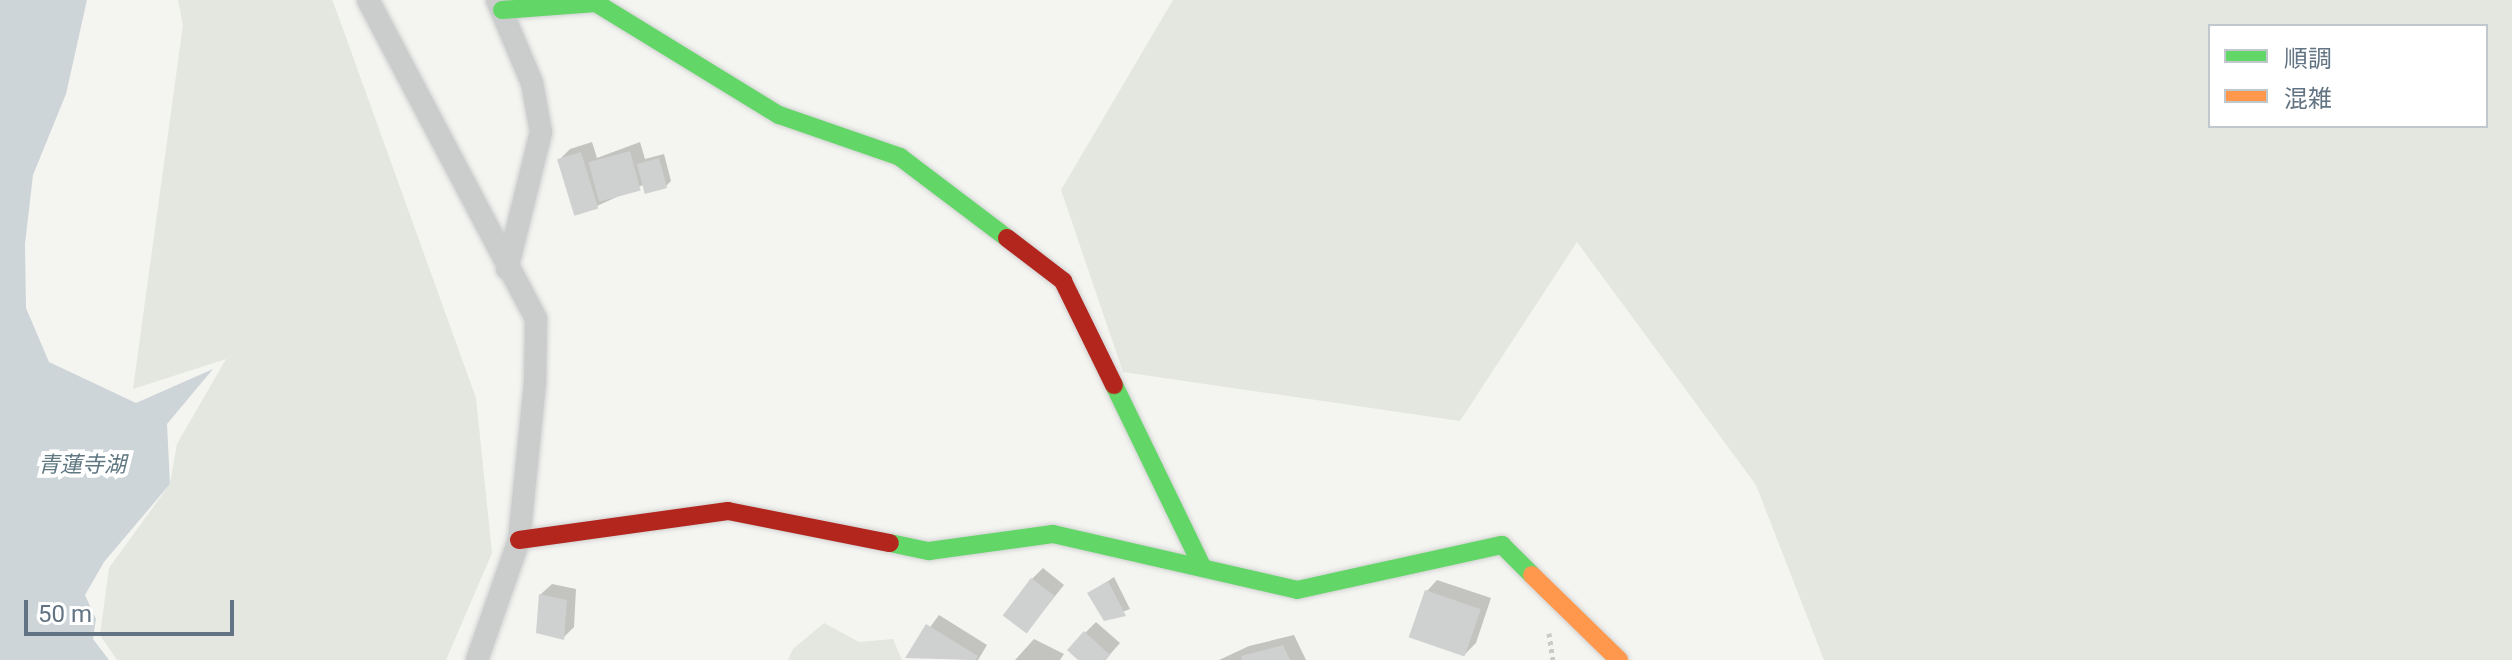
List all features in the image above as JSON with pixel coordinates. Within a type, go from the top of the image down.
[{"type":"street","points":[[368,0],[536,319],[535,383],[519,540],[477,660]]},
{"type":"street","points":[[507,269],[541,132],[532,83],[500,5],[596,3],[779,115],[900,157],[1063,281],[1203,568]]},
{"type":"street","points":[[519,540],[728,511],[929,551],[1053,534],[1297,590],[1502,545],[1619,660]]},
{"type":"shaded area","points":[[178,0],[332,0],[335,7],[476,398],[492,553],[446,660],[117,660],[100,635],[109,568],[170,484],[177,444],[226,359],[133,389],[183,25]]},
{"type":"shaded area","points":[[1173,0],[2512,0],[2512,660],[1824,660],[1756,485],[1577,242],[1460,421],[1123,372],[1061,190]]},
{"type":"shaded area","points":[[824,623],[859,642],[893,639],[902,660],[788,660],[793,649]]},
{"type":"water","name":"青蓮寺湖","points":[[0,0],[87,0],[66,94],[33,175],[25,244],[26,308],[49,362],[136,403],[213,369],[167,424],[170,484],[104,562],[85,595],[96,619],[93,639],[109,660],[0,660]]},
{"type":"building","points":[[630,151],[641,191],[599,202],[588,162]]},
{"type":"building","points":[[581,152],[598,208],[574,216],[557,159]]},
{"type":"building","points":[[659,158],[667,188],[645,194],[637,164]]},
{"type":"building","points":[[1031,578],[1055,596],[1027,634],[1003,616]]},
{"type":"building","points":[[1108,581],[1126,616],[1104,621],[1087,593]]},
{"type":"building","points":[[1425,590],[1481,609],[1465,656],[1409,637]]},
{"type":"building","points":[[539,594],[567,600],[564,640],[536,633]]},
{"type":"building","points":[[926,624],[978,656],[975,660],[905,658]]},
{"type":"building","points":[[1084,631],[1110,655],[1106,660],[1078,660],[1067,650]]},
{"type":"building","points":[[1283,645],[1290,660],[1242,660],[1241,656]]},
{"type":"traffic: fast","points":[[502,10],[596,3],[779,115],[900,157],[1007,238]]},
{"type":"traffic: fast","points":[[1114,385],[1203,568]]},
{"type":"traffic: fast","points":[[890,543],[929,551],[1053,534],[1297,590],[1502,545],[1532,575]]},
{"type":"traffic: slow","points":[[1532,575],[1619,660]]},
{"type":"traffic: jam","points":[[1007,238],[1063,281],[1114,385]]},
{"type":"traffic: jam","points":[[519,540],[728,511],[890,543]]}]
